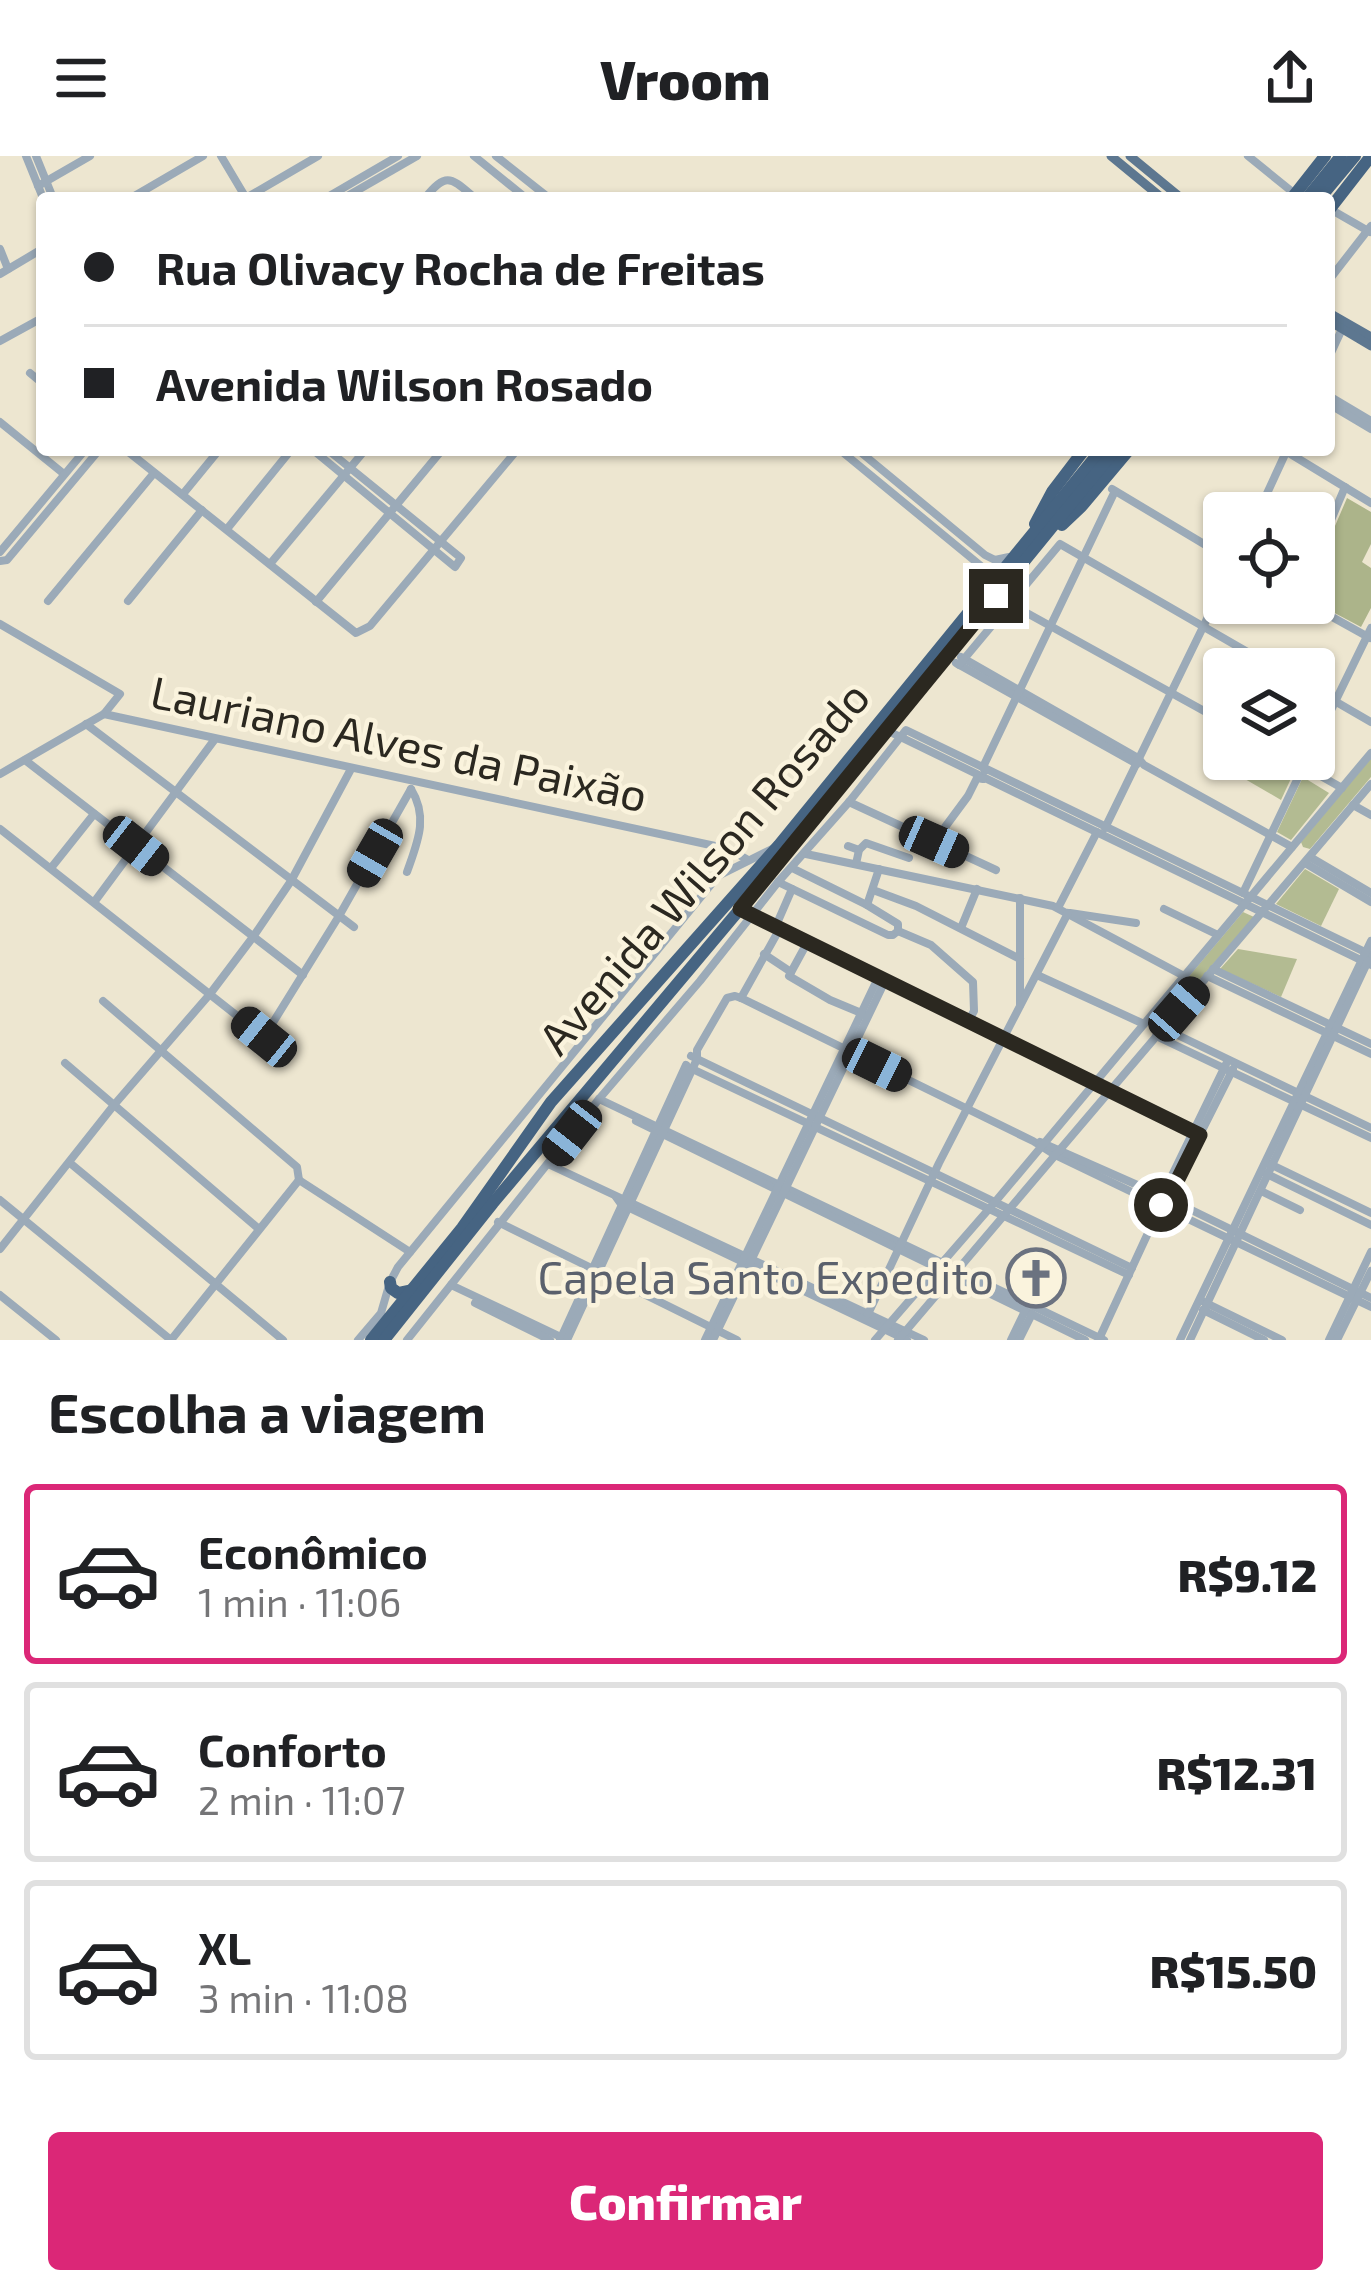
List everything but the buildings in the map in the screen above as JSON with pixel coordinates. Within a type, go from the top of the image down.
[{"type":"highway","points":[[1301,192],[1325,156]]},
{"type":"highway","points":[[1303,192],[1341,156]]},
{"type":"highway","points":[[1325,192],[1354,156]]},
{"type":"highway","points":[[1335,202],[1371,156]]},
{"type":"highway","points":[[1030,545],[1052,492],[1079,456]]},
{"type":"highway","name":"Avenida Wilson Rosado","points":[[1053,518],[1097,456]]},
{"type":"highway","name":"Avenida Wilson Rosado","points":[[384,1340],[493,1203],[898,732],[955,658],[1030,545],[1110,456]]},
{"type":"highway","points":[[1030,545],[1081,507],[1124,456]]},
{"type":"highway","name":"Avenida Wilson Rosado","points":[[371,1340],[462,1228],[551,1102],[998,596],[1016,554],[1030,545]]},
{"type":"highway","points":[[580,1068],[584,1086],[598,1082]]},
{"type":"highway","points":[[551,1102],[566,1099],[569,1114]]},
{"type":"highway","points":[[390,1282],[398,1293],[412,1290]]},
{"type":"highway","points":[[371,1340],[381,1312]]},
{"type":"main road","points":[[1111,156],[1126,160],[1156,192]]},
{"type":"main road","points":[[1126,160],[1156,188],[1162,182],[1174,192]]},
{"type":"main road","points":[[1335,320],[1371,341]]},
{"type":"main road","points":[[1335,323],[1371,341]]},
{"type":"street","points":[[26,156],[48,192]]},
{"type":"street","points":[[36,156],[43,192]]},
{"type":"street","points":[[42,184],[90,156]]},
{"type":"street","points":[[141,192],[203,156]]},
{"type":"street","points":[[221,156],[242,192]]},
{"type":"street","points":[[256,192],[318,156]]},
{"type":"street","points":[[336,192],[398,156]]},
{"type":"street","points":[[357,192],[417,156]]},
{"type":"street","points":[[474,156],[519,192]]},
{"type":"street","points":[[496,156],[541,192]]},
{"type":"street","points":[[1248,156],[1292,192]]},
{"type":"street","points":[[431,192],[448,179],[468,192]]},
{"type":"street","points":[[1335,213],[1370,230],[1335,273]]},
{"type":"street","points":[[0,249],[4,271],[36,252]]},
{"type":"street","points":[[0,341],[36,321]]},
{"type":"street","points":[[1335,344],[1342,329]]},
{"type":"street","points":[[30,374],[36,378]]},
{"type":"street","points":[[1335,404],[1371,425]]},
{"type":"street","points":[[0,422],[36,451]]},
{"type":"street","points":[[43,456],[69,477]]},
{"type":"street","points":[[0,561],[7,560],[81,456]]},
{"type":"street","points":[[0,552],[92,456]]},
{"type":"street","points":[[134,456],[352,631],[364,632],[512,456]]},
{"type":"street","points":[[183,494],[213,456]]},
{"type":"street","points":[[226,530],[287,456]]},
{"type":"street","points":[[322,456],[458,562]]},
{"type":"street","points":[[333,456],[347,472]]},
{"type":"street","points":[[270,564],[360,456]]},
{"type":"street","points":[[316,602],[437,456]]},
{"type":"street","points":[[847,456],[981,566],[998,596],[1203,710]]},
{"type":"street","points":[[866,456],[988,557],[999,560],[1016,554]]},
{"type":"street","points":[[1267,492],[1283,456]]},
{"type":"street","points":[[1296,456],[1371,503]]},
{"type":"street","points":[[48,601],[154,472]]},
{"type":"street","points":[[875,480],[913,506],[916,501],[907,489]]},
{"type":"street","points":[[1101,483],[1203,543]]},
{"type":"street","points":[[1335,511],[1345,487]]},
{"type":"street","points":[[988,780],[983,767],[1115,491]]},
{"type":"street","points":[[128,601],[202,510]]},
{"type":"street","points":[[998,596],[1060,544],[1239,648]]},
{"type":"street","points":[[1335,617],[1370,634],[1336,701],[1371,722]]},
{"type":"street","points":[[0,624],[119,694],[104,715],[0,775]]},
{"type":"street","points":[[1058,908],[1139,763],[1204,624]]},
{"type":"street","points":[[955,658],[1292,847]]},
{"type":"street","name":"Lauriano Alves da Paixão","points":[[104,715],[729,849],[748,860]]},
{"type":"street","points":[[86,724],[354,927]]},
{"type":"street","points":[[898,732],[983,767],[1101,831],[1368,959]]},
{"type":"street","points":[[898,732],[988,780],[1063,811]]},
{"type":"street","points":[[411,1339],[498,1222],[689,994],[746,912],[849,802],[898,732]]},
{"type":"street","points":[[94,902],[215,739]]},
{"type":"street","points":[[875,1340],[1371,753]]},
{"type":"street","points":[[25,760],[303,975]]},
{"type":"street","points":[[0,1249],[253,937],[291,881],[351,770]]},
{"type":"street","points":[[934,842],[977,778],[988,780]]},
{"type":"street","points":[[1246,898],[1298,780]]},
{"type":"street","points":[[1330,780],[1342,788]]},
{"type":"street","points":[[903,1337],[1371,784]]},
{"type":"street","points":[[0,829],[264,1037],[411,790],[422,817],[407,872]]},
{"type":"street","points":[[1356,801],[1371,805]]},
{"type":"street","points":[[1356,801],[1371,815]]},
{"type":"street","points":[[849,802],[996,870]]},
{"type":"street","points":[[51,868],[94,814]]},
{"type":"street","points":[[856,864],[868,842],[905,856],[897,872]]},
{"type":"street","points":[[358,1340],[381,1312],[390,1282],[410,1252],[700,897],[718,876],[778,845]]},
{"type":"street","points":[[848,846],[860,850]]},
{"type":"street","points":[[805,854],[1058,908],[1184,976]]},
{"type":"street","points":[[1307,860],[1371,897]]},
{"type":"street","points":[[792,868],[867,905],[931,945],[974,982],[974,1010],[968,1022]]},
{"type":"street","points":[[867,905],[879,868]]},
{"type":"street","points":[[778,882],[888,935],[893,935],[911,904]]},
{"type":"street","points":[[961,928],[977,889]]},
{"type":"street","points":[[741,998],[792,890]]},
{"type":"street","points":[[873,890],[1020,959]]},
{"type":"street","points":[[700,897],[719,902],[722,912]]},
{"type":"street","points":[[1020,898],[1020,1007]]},
{"type":"street","points":[[1164,909],[1218,935]]},
{"type":"street","points":[[746,912],[1197,1133]]},
{"type":"street","points":[[868,1314],[1068,914],[1136,923]]},
{"type":"street","points":[[1185,1340],[1368,959],[1371,940]]},
{"type":"street","points":[[807,943],[789,976],[865,1014]]},
{"type":"street","points":[[764,954],[790,972]]},
{"type":"street","points":[[1210,973],[1371,1054]]},
{"type":"street","points":[[1037,975],[1144,1024]]},
{"type":"street","points":[[712,1335],[882,980]]},
{"type":"street","points":[[449,1287],[565,1339],[624,1201],[693,1060],[727,998],[735,996],[1371,1302]]},
{"type":"street","points":[[0,1200],[171,1340],[298,1180],[297,1167],[104,1001]]},
{"type":"street","points":[[1332,1031],[1371,1044]]},
{"type":"street","points":[[1159,1032],[1371,1138]]},
{"type":"street","points":[[693,1060],[1130,1271]]},
{"type":"street","points":[[65,1063],[259,1229]]},
{"type":"street","points":[[1048,1318],[1101,1339],[1230,1066]]},
{"type":"street","points":[[1299,1099],[1371,1128]]},
{"type":"street","points":[[598,1101],[1085,1340]]},
{"type":"street","points":[[70,1163],[283,1340]]},
{"type":"street","points":[[548,1164],[886,1326]]},
{"type":"street","points":[[1234,1236],[1261,1191],[1267,1168]]},
{"type":"street","points":[[1267,1168],[1371,1214]]},
{"type":"street","points":[[1267,1168],[1371,1225]]},
{"type":"street","points":[[298,1180],[410,1252]]},
{"type":"street","points":[[1261,1191],[1300,1210]]},
{"type":"street","points":[[498,1222],[712,1335],[737,1340]]},
{"type":"street","points":[[1333,1340],[1371,1252]]},
{"type":"street","points":[[748,1260],[868,1314],[903,1337],[924,1340]]},
{"type":"street","points":[[1355,1295],[1371,1271]]},
{"type":"street","points":[[449,1287],[550,1340]]},
{"type":"street","points":[[0,1295],[56,1340]]},
{"type":"street","points":[[1202,1305],[1265,1338],[1282,1340]]},
{"type":"street","points":[[1015,1340],[1030,1309]]},
{"type":"green space","points":[[1347,498],[1371,512],[1371,544],[1362,562],[1371,568],[1371,608],[1361,627],[1335,613],[1335,526]]},
{"type":"green space","points":[[1371,758],[1371,777],[1310,849],[1303,847],[1301,842]]},
{"type":"green space","points":[[1247,780],[1290,780],[1281,800]]},
{"type":"green space","points":[[1302,780],[1329,793],[1291,840],[1277,832]]},
{"type":"green space","points":[[1305,869],[1339,889],[1321,926],[1276,904]]},
{"type":"green space","points":[[1243,912],[1254,917],[1162,1023],[1153,1019]]},
{"type":"green space","points":[[1238,949],[1297,959],[1281,997],[1220,969]]},
{"type":"place","name":"Capela Santo Expedito","points":[[1036,1278]]},
{"type":"route","points":[[996,596],[740,909],[1200,1135],[1161,1205]]}]
